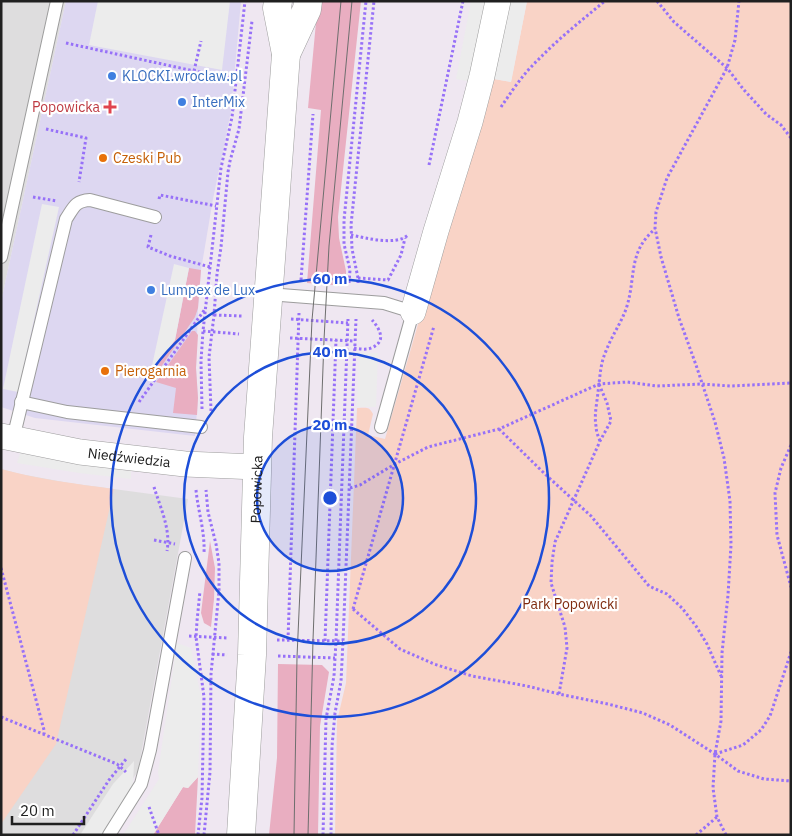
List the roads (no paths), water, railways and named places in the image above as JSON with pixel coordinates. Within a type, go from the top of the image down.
[{"type":"street","name":"Popowicka","points":[[241,835],[251,692],[258,437],[286,54],[277,8],[278,1]]},
{"type":"street","name":"Popowicka","points":[[286,54],[307,9],[308,1]]},
{"type":"street","points":[[424,317],[436,231],[470,122],[498,1]]},
{"type":"street","name":"Niedźwiedzia","points":[[7,438],[80,452],[171,463],[202,475],[257,467]]},
{"type":"lane","points":[[1,257],[57,1]]},
{"type":"lane","points":[[7,438],[21,402],[66,219],[75,205],[82,201],[90,200],[155,216]]},
{"type":"lane","points":[[268,294],[354,304],[384,303],[424,317],[381,428]]},
{"type":"lane","points":[[21,402],[67,412],[201,427]]},
{"type":"lane","points":[[108,835],[141,784],[150,750],[185,558]]},
{"type":"tram line","points":[[294,835],[297,657],[312,320],[341,1]]},
{"type":"tram line","points":[[308,835],[324,340],[329,246],[352,1]]},
{"type":"place","name":"KLOCKI.wroclaw.pl","points":[[112,76]]},
{"type":"place","name":"InterMix","points":[[182,102]]},
{"type":"place","name":"Popowicka","points":[[110,107]]},
{"type":"place","name":"Czeski Pub","points":[[103,158]]},
{"type":"place","name":"Lumpex de Lux","points":[[151,290]]},
{"type":"place","name":"Pierogarnia","points":[[105,371]]},
{"type":"park label","name":"Park Popowicki","points":[[570,604]]}]
